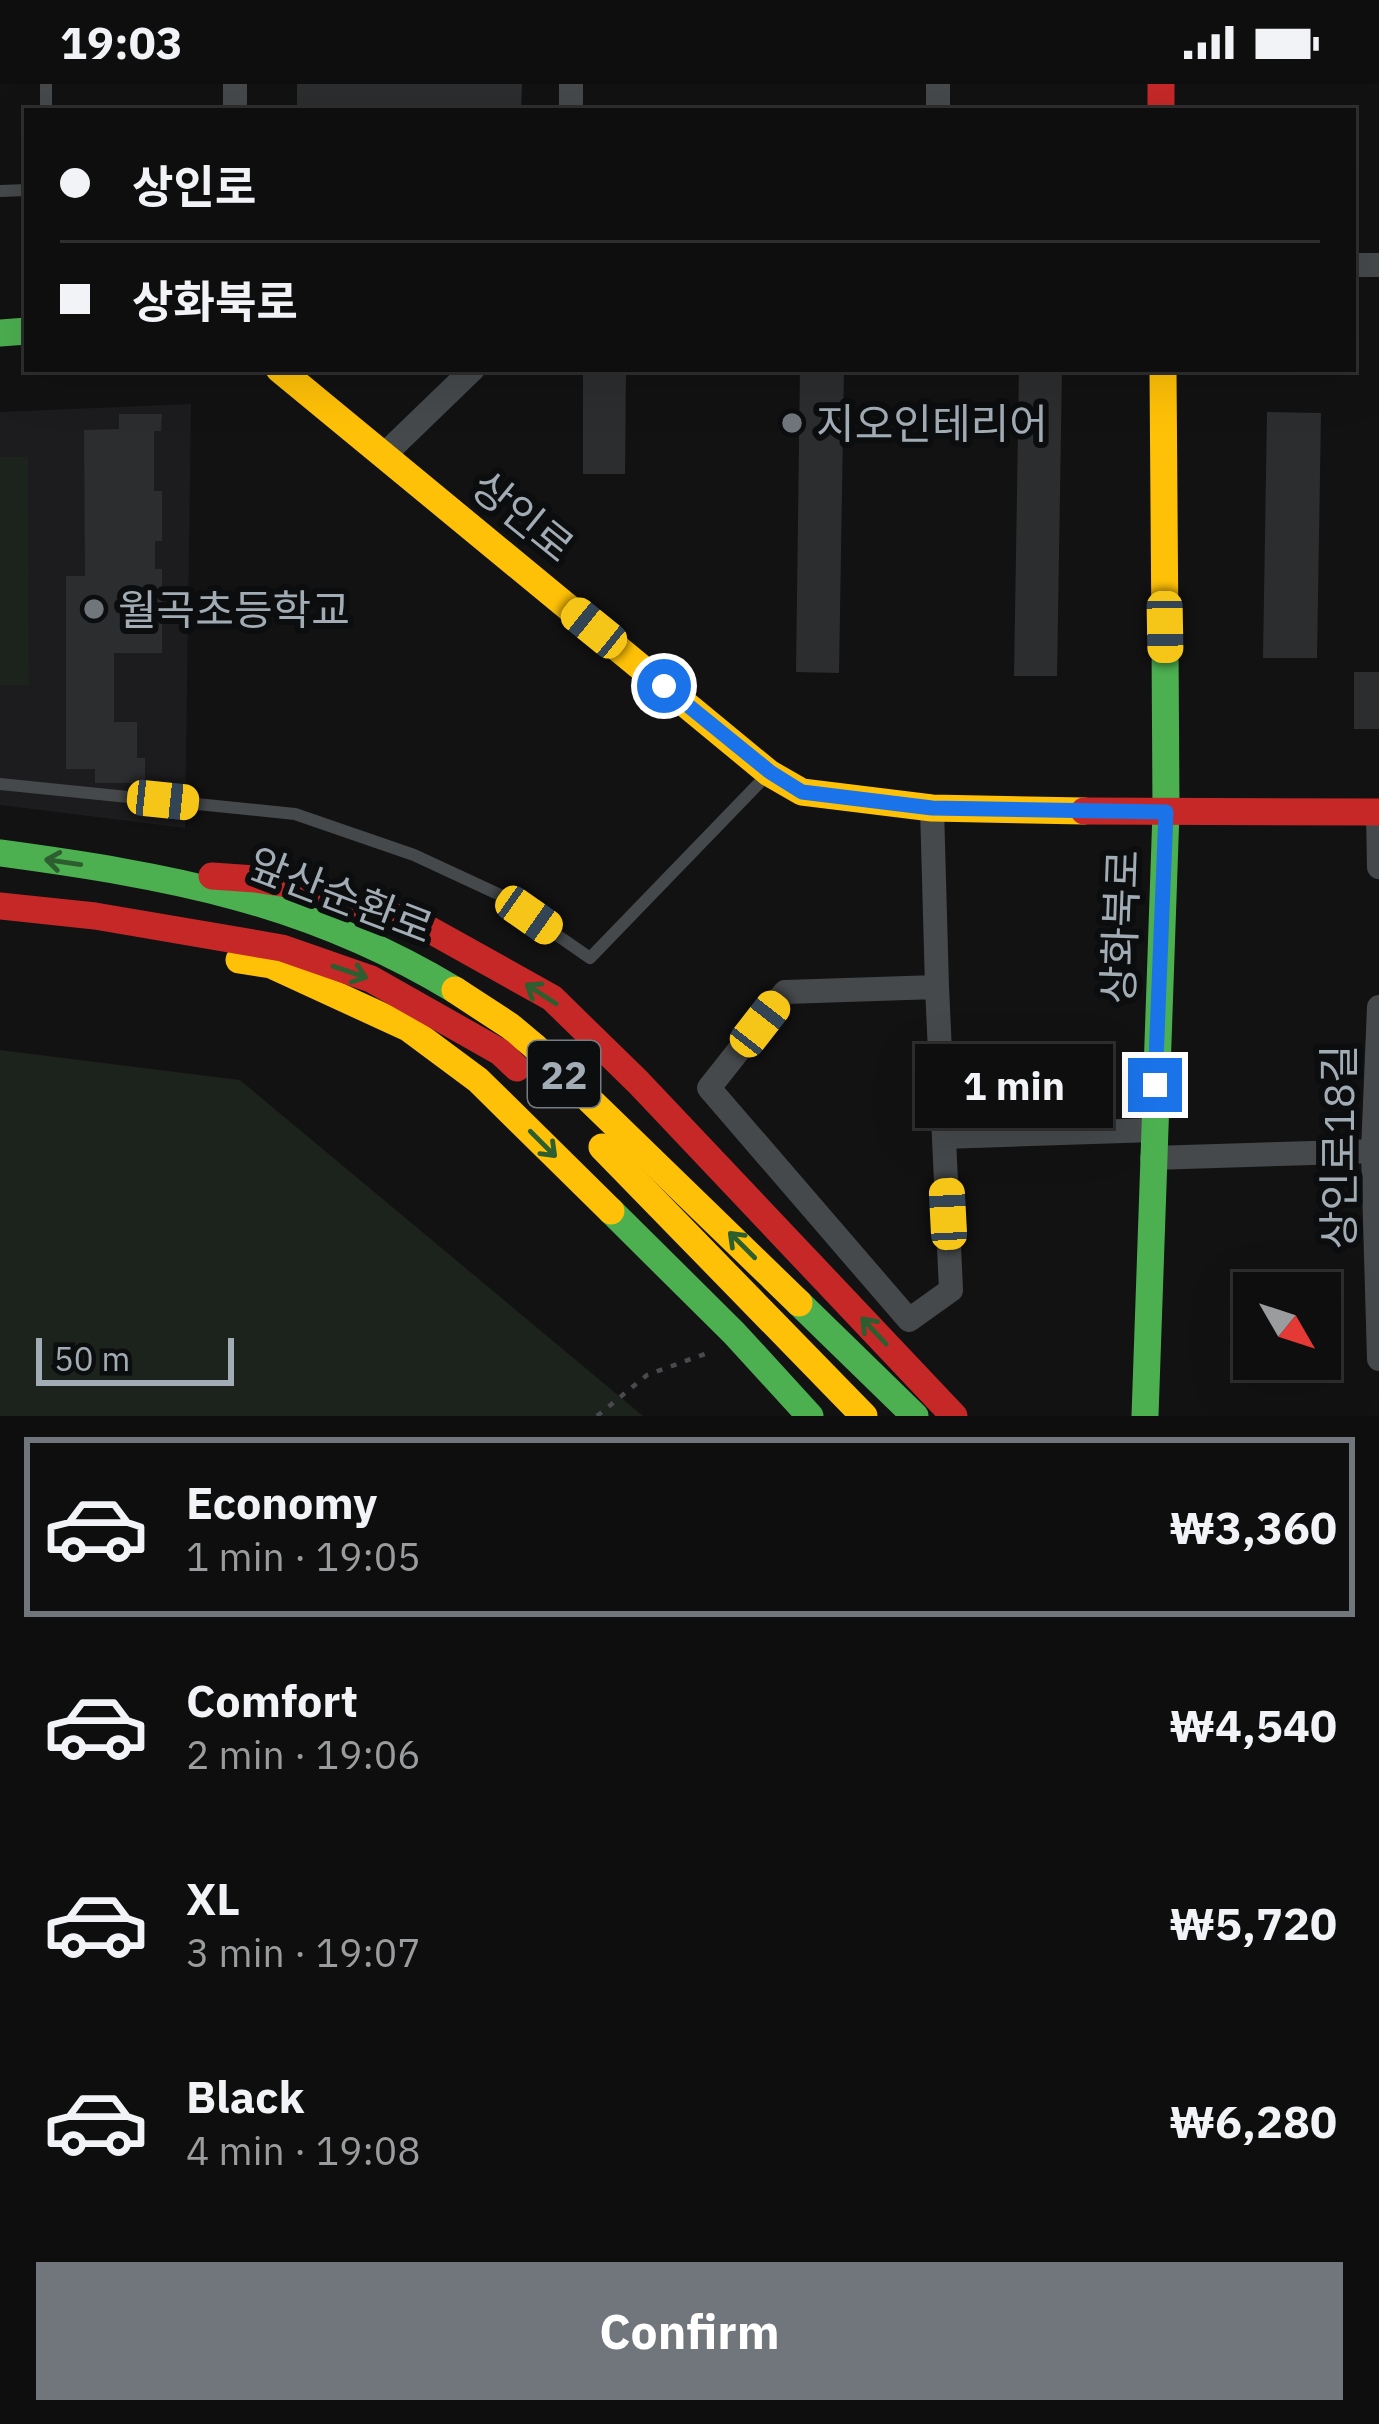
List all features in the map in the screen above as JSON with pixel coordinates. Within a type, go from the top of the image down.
[{"type":"main road","name":"상인로","points":[[283,372],[770,772],[802,792],[932,808],[1379,812]]},
{"type":"main road","name":"상화북로","points":[[1145,1416],[1166,812],[1163,372]]},
{"type":"main road","name":"앞산순환로","points":[[0,854],[127,871],[251,899],[336,929],[427,972],[513,1028],[654,1159],[915,1416]]},
{"type":"main road","points":[[127,871],[255,879],[320,889],[432,932],[552,998],[638,1082],[954,1416]]},
{"type":"main road","name":"앞산순환로","points":[[0,906],[114,919],[283,948],[371,979],[500,1052],[606,1151],[863,1416]]},
{"type":"main road","points":[[114,919],[172,949],[271,965],[407,1028],[478,1080],[741,1341],[810,1416]]},
{"type":"street","points":[[383,456],[469,372]]},
{"type":"street","points":[[932,808],[951,1290],[909,1320],[709,1088],[785,992],[937,987]]},
{"type":"street","points":[[1379,812],[1379,867]]},
{"type":"street","name":"상인로18길","points":[[1379,1007],[1379,1359]]},
{"type":"street","points":[[944,1137],[1376,1151]]},
{"type":"lane","points":[[0,784],[296,814],[414,855],[498,894],[590,958],[770,772]]},
{"type":"path","points":[[597,1416],[646,1375],[741,1341]]},
{"type":"shaded area","name":"월곡초등학교","points":[[191,404],[185,828],[0,805],[0,412]]},
{"type":"shaded area","points":[[0,457],[28,457],[29,685],[0,685]]},
{"type":"shaded area","points":[[0,1050],[240,1080],[643,1416],[0,1416]]},
{"type":"building","points":[[297,84],[522,84],[521,108],[297,108]]},
{"type":"building","points":[[583,372],[626,372],[625,474],[583,474]]},
{"type":"building","points":[[800,372],[844,372],[839,673],[796,672]]},
{"type":"building","points":[[1019,372],[1062,372],[1057,676],[1014,676]]},
{"type":"building","points":[[1267,412],[1321,413],[1317,658],[1263,658]]},
{"type":"building","points":[[119,414],[162,414],[161,431],[154,431],[154,491],[162,491],[162,541],[155,541],[155,569],[162,569],[162,653],[114,653],[114,722],[137,722],[137,758],[145,758],[145,783],[95,783],[95,769],[66,769],[66,576],[85,576],[84,430],[119,429]]},
{"type":"building","points":[[1354,672],[1379,672],[1379,729],[1354,729]]},
{"type":"traffic: fast","points":[[0,333],[24,331]]},
{"type":"traffic: fast","points":[[1145,1416],[1166,812],[1165,639]]},
{"type":"traffic: fast","points":[[0,853],[121,871],[235,896],[345,934],[455,990]]},
{"type":"traffic: fast","points":[[611,1211],[810,1416]]},
{"type":"traffic: fast","points":[[799,1303],[915,1416]]},
{"type":"traffic: slow","points":[[283,372],[769,773],[802,792],[932,808],[1084,811]]},
{"type":"traffic: slow","points":[[1163,372],[1165,639]]},
{"type":"traffic: slow","points":[[239,960],[271,965],[408,1028],[478,1080],[611,1211]]},
{"type":"traffic: slow","points":[[455,990],[534,1046],[799,1303]]},
{"type":"traffic: slow","points":[[602,1147],[864,1416]]},
{"type":"traffic: jam","points":[[1161,84],[1161,108]]},
{"type":"traffic: jam","points":[[1084,811],[1379,812]]},
{"type":"traffic: jam","points":[[212,876],[320,889],[432,931],[552,998],[638,1082],[954,1416]]},
{"type":"traffic: jam","points":[[0,906],[95,916],[282,948],[371,979],[500,1052],[517,1068]]},
{"type":"place","name":"지오인테리어","points":[[792,423]]},
{"type":"place","name":"월곡초등학교","points":[[94,609]]},
{"type":"route","points":[[664,686],[770,772],[802,792],[932,808],[1166,812],[1155,1085]]}]
